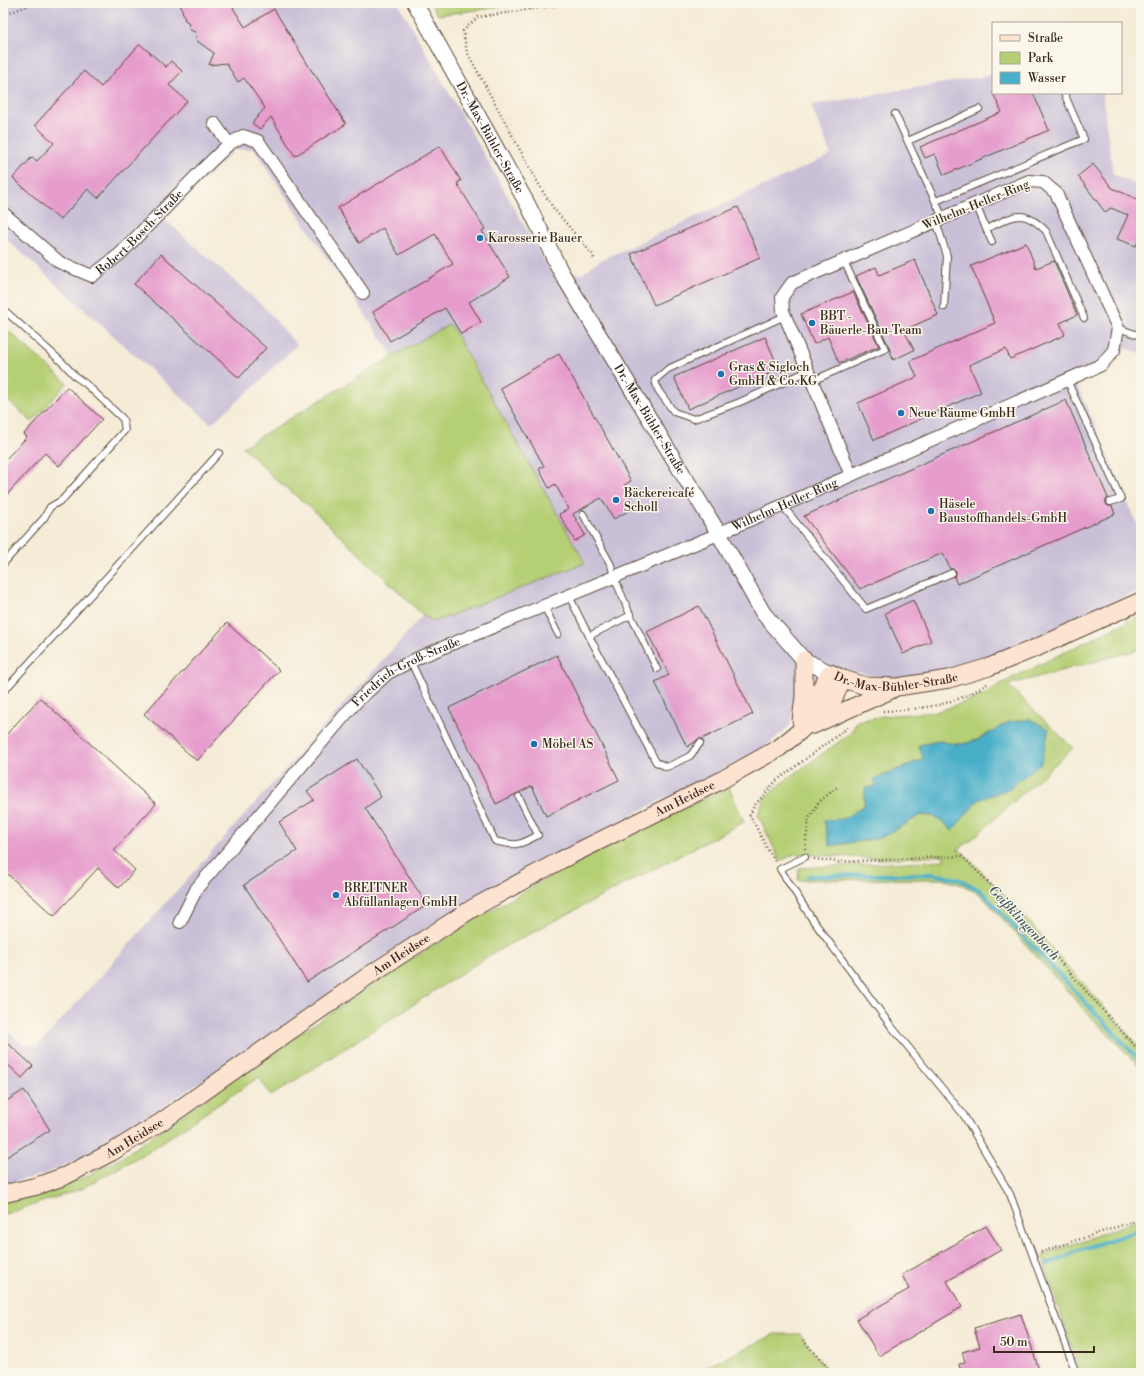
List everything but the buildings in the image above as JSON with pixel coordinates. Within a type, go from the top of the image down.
[{"type":"main road","name":"Dr.-Max-Bühler-Straße","points":[[837,676],[866,686],[897,687],[949,678],[989,667],[1052,641],[1141,601]]},
{"type":"main road","points":[[804,660],[804,727],[897,687]]},
{"type":"main road","name":"Am Heidsee","points":[[3,1194],[37,1186],[65,1176],[112,1152],[161,1122],[368,976],[473,908],[568,856],[718,782],[779,748],[804,727],[834,698],[837,676]]},
{"type":"street","name":"Dr.-Max-Bühler-Straße","points":[[416,3],[528,205],[561,272],[719,534],[763,613],[804,660],[837,676]]},
{"type":"street","points":[[214,123],[229,144]]},
{"type":"street","name":"Robert-Bosch-Straße","points":[[3,213],[59,262],[92,276],[120,254],[229,144],[244,136],[258,141],[363,293]]},
{"type":"street","name":"Wilhelm-Heller-Ring","points":[[719,534],[1101,365],[1114,350],[1118,328],[1056,193],[1043,182],[1029,181],[792,283],[782,297],[783,311],[851,475]]},
{"type":"street","name":"Friedrich-Groß-Straße","points":[[180,922],[197,888],[356,701],[388,673],[544,606],[719,534]]},
{"type":"lane","points":[[936,201],[1084,140],[1064,94]]},
{"type":"lane","points":[[908,141],[979,109]]},
{"type":"lane","points":[[895,114],[936,201],[947,256],[944,308]]},
{"type":"lane","points":[[976,204],[992,242]]},
{"type":"lane","points":[[986,229],[1015,216],[1022,215],[1036,221],[1046,231],[1084,318]]},
{"type":"lane","points":[[785,316],[668,369],[655,380],[658,390],[674,412],[694,419],[885,349],[844,261]]},
{"type":"lane","points":[[3,309],[123,419],[125,430],[62,500],[50,507],[44,518],[3,564]]},
{"type":"lane","points":[[1118,328],[1141,336]]},
{"type":"lane","points":[[1067,380],[1121,499],[1110,502]]},
{"type":"lane","points":[[3,692],[219,453]]},
{"type":"lane","points":[[782,505],[866,610],[952,573]]},
{"type":"lane","points":[[582,514],[611,566],[614,578],[657,669]]},
{"type":"lane","points":[[570,596],[589,636],[656,762],[667,767],[681,761],[690,756],[700,743]]},
{"type":"lane","points":[[544,606],[558,634]]},
{"type":"lane","points":[[589,636],[631,615]]},
{"type":"lane","points":[[411,662],[495,841],[513,845],[529,840],[538,834],[519,797]]},
{"type":"lane","points":[[805,856],[780,869],[812,919],[891,1026],[963,1114],[1010,1194],[1076,1373]]},
{"type":"path","points":[[3,15],[36,3]]},
{"type":"path","points":[[573,3],[478,17],[464,31],[467,52],[543,192],[554,209],[592,254],[595,261]]},
{"type":"path","points":[[780,869],[750,815],[754,806],[776,781],[846,729],[849,721]]},
{"type":"path","points":[[805,841],[809,818],[818,803],[837,787]]},
{"type":"path","points":[[805,856],[809,859],[838,862],[962,856],[999,893],[1141,1053]]},
{"type":"path","points":[[1032,1255],[1141,1219]]},
{"type":"path","points":[[803,1340],[832,1373]]},
{"type":"shaded area","points":[[3,3],[398,3],[549,269],[582,274],[599,261],[831,155],[811,105],[992,75],[992,94],[1102,94],[1113,174],[1141,187],[1141,353],[1126,348],[1106,367],[1076,383],[1141,533],[1141,590],[999,654],[950,671],[896,680],[845,670],[839,677],[799,685],[790,726],[760,751],[526,870],[432,925],[96,1151],[45,1174],[3,1185],[3,1027],[23,1045],[38,1046],[423,615],[311,508],[274,478],[243,447],[393,356],[254,149],[234,150],[164,219],[263,306],[297,345],[257,384],[211,424],[3,236]]},
{"type":"green space","points":[[430,3],[532,3],[438,15]]},
{"type":"green space","points":[[450,324],[585,563],[434,622],[423,615],[311,508],[274,478],[243,447],[393,356]]},
{"type":"green space","points":[[3,326],[67,383],[32,422],[3,396]]},
{"type":"green space","points":[[1141,615],[1141,649],[1008,685],[1073,748],[969,842],[957,850],[960,850],[1011,902],[1141,1049],[1141,1068],[1081,1006],[981,895],[963,885],[941,879],[798,880],[799,868],[944,860],[944,855],[885,859],[795,854],[780,861],[758,815],[764,799],[786,780],[851,733],[857,721],[883,716],[935,712],[986,694],[990,690]],"holes":[[[1030,719],[1049,729],[1008,789],[978,800],[953,830],[933,816],[921,815],[880,838],[830,846],[824,821],[843,819],[864,806],[866,789],[877,786],[874,779],[923,759],[919,745],[939,741],[963,744],[977,740],[1009,722]]]},
{"type":"green space","points":[[729,787],[744,822],[493,953],[271,1096],[259,1077],[152,1149],[81,1189],[3,1214],[3,1202],[42,1194],[85,1177],[121,1158],[252,1066],[391,972],[469,923],[627,835]]},
{"type":"green space","points":[[1141,1219],[1141,1373],[1080,1373],[1046,1269],[1043,1255]]},
{"type":"green space","points":[[775,1334],[800,1334],[829,1373],[694,1373]]},
{"type":"water","points":[[1030,719],[1049,729],[1041,763],[1008,789],[978,800],[953,830],[933,816],[921,815],[880,838],[830,846],[824,820],[843,819],[864,806],[865,788],[876,786],[874,779],[923,759],[919,745],[939,741],[963,744],[977,740],[1009,722]]},
{"type":"waterway","name":"Geißklingenbach","points":[[808,876],[934,874],[961,880],[981,891],[1141,1062]]},
{"type":"waterway","name":"Geißklingenbach","points":[[1048,1264],[1085,1248],[1141,1230]]},
{"type":"place","name":"Karosserie Bauer","points":[[480,238]]},
{"type":"place","name":"BBT - Bäuerle-Bau-Team","points":[[812,323]]},
{"type":"place","name":"Gras & Sigloch GmbH & Co. KG","points":[[721,374]]},
{"type":"place","name":"Neue Räume GmbH","points":[[901,413]]},
{"type":"place","name":"Bäckereicafé Scholl","points":[[616,500]]},
{"type":"place","name":"Häsele Baustoffhandels-GmbH","points":[[931,511]]},
{"type":"place","name":"Möbel AS","points":[[534,744]]},
{"type":"place","name":"BREITNER Abfüllanlagen GmbH","points":[[336,895]]}]
